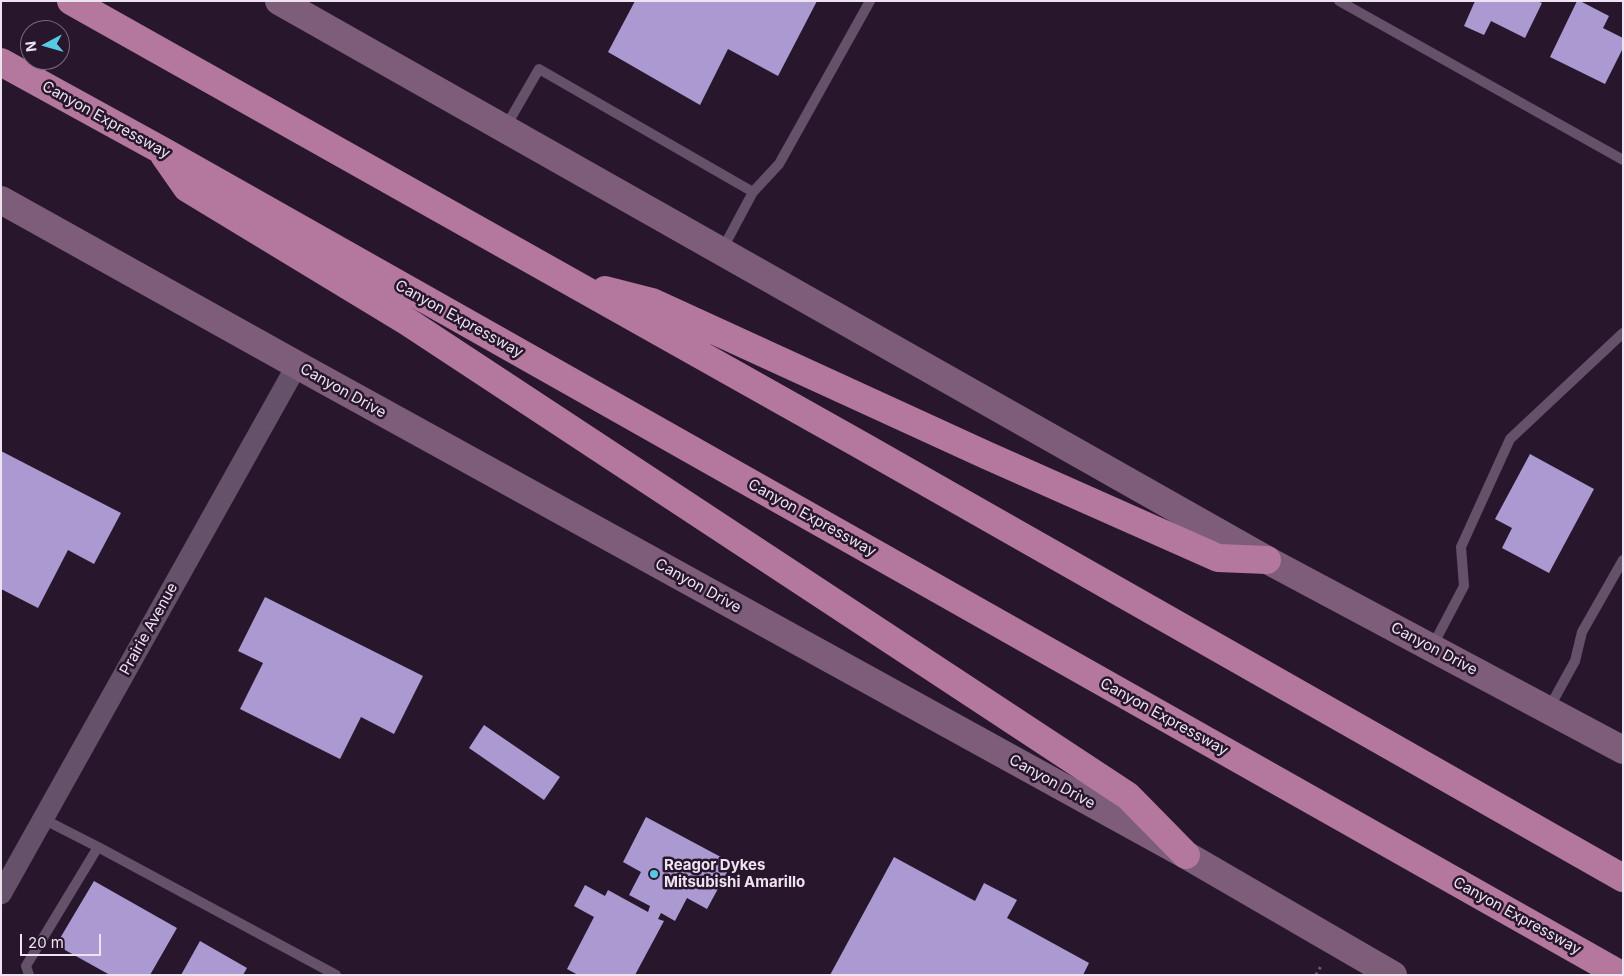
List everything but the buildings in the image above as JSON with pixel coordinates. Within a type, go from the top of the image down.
[{"type":"highway","points":[[71,1],[859,444],[1623,878]]},
{"type":"highway","name":"Canyon Expressway","points":[[1,62],[161,150],[1621,975]]},
{"type":"highway","points":[[161,150],[187,188],[408,322],[1128,796],[1186,855]]},
{"type":"highway","points":[[571,282],[652,302],[986,455],[1218,558],[1267,560]]},
{"type":"main road","name":"Canyon Drive","points":[[279,1],[1267,560],[1623,750]]},
{"type":"main road","name":"Canyon Drive","points":[[1,200],[1186,855],[1393,975]]},
{"type":"street","name":"Prairie Avenue","points":[[1,894],[297,365]]},
{"type":"lane","points":[[721,251],[753,192],[779,164],[870,1]]},
{"type":"lane","points":[[1339,1],[1623,160]]},
{"type":"lane","points":[[504,129],[539,69],[753,192]]},
{"type":"lane","points":[[1431,648],[1464,586],[1460,547],[1510,439],[1623,333]]},
{"type":"lane","points":[[1548,710],[1575,661],[1582,632],[1623,560]]},
{"type":"lane","points":[[43,819],[336,975]]},
{"type":"lane","points":[[29,975],[26,966],[98,848]]},
{"type":"path","points":[[1316,975],[1321,966]]},
{"type":"place","name":"Reagor Dykes Mitsubishi Amarillo","points":[[654,874]]}]
